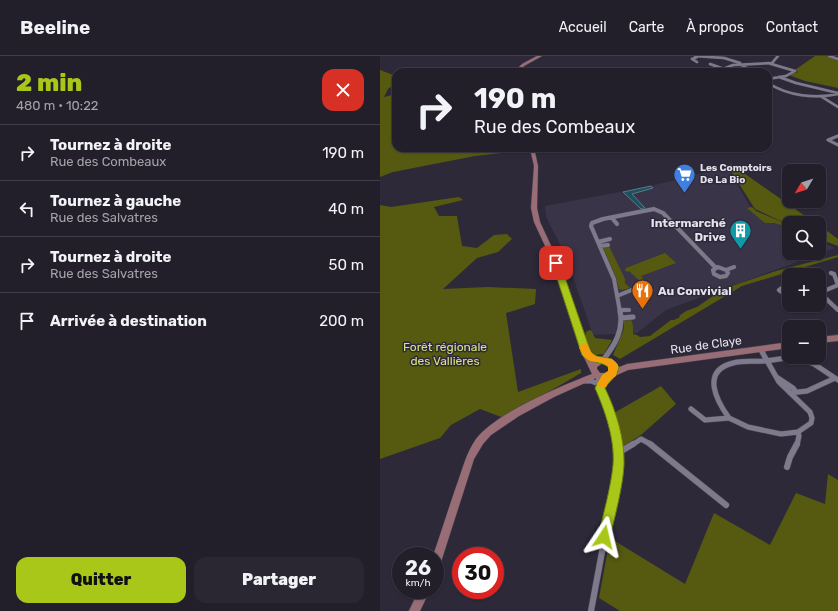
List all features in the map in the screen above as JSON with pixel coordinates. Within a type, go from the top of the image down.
[{"type":"street","points":[[520,68],[540,56]]},
{"type":"street","points":[[697,62],[692,59],[696,56],[722,58],[745,64]]},
{"type":"street","points":[[722,58],[728,56]]},
{"type":"street","points":[[727,68],[741,64],[762,64],[774,62],[775,58],[778,56]]},
{"type":"street","points":[[829,56],[838,59]]},
{"type":"street","points":[[752,60],[762,64]]},
{"type":"street","points":[[734,61],[736,65]]},
{"type":"street","points":[[768,63],[795,71],[786,76],[772,78]]},
{"type":"street","points":[[710,64],[721,68]]},
{"type":"street","points":[[741,64],[747,68]]},
{"type":"street","points":[[772,73],[778,77],[800,84],[838,93]]},
{"type":"street","points":[[772,85],[796,93],[822,97],[838,93]]},
{"type":"street","points":[[822,97],[838,107]]},
{"type":"street","points":[[838,136],[828,140],[838,145]]},
{"type":"street","points":[[533,152],[536,166],[534,208],[537,222],[560,273],[587,355],[595,372],[599,386],[610,408],[618,453],[618,466],[591,611]]},
{"type":"street","points":[[595,372],[596,363],[603,360],[611,350],[621,328],[621,318],[614,279],[590,226],[592,223],[596,220],[636,215],[656,209],[662,212],[716,268],[723,268],[726,270],[734,267]]},
{"type":"street","points":[[646,211],[649,215]]},
{"type":"street","points":[[612,218],[618,224]]},
{"type":"street","points":[[599,244],[610,239]]},
{"type":"street","points":[[599,244],[608,245]]},
{"type":"street","points":[[716,268],[713,270],[713,273],[718,277],[726,276],[728,273],[726,270]]},
{"type":"street","points":[[826,290],[838,285],[834,274],[831,273]]},
{"type":"street","points":[[618,296],[634,290]]},
{"type":"street","points":[[826,299],[838,310]]},
{"type":"street","points":[[620,310],[629,310]]},
{"type":"street","points":[[621,318],[633,317]]},
{"type":"street","points":[[826,339],[838,338]]},
{"type":"street","name":"Rue de Claye","points":[[611,369],[782,346]]},
{"type":"street","points":[[599,386],[611,369],[611,350]]},
{"type":"street","points":[[761,350],[766,361],[778,378],[779,382],[810,412],[812,418],[811,423],[798,432],[781,434],[740,424],[729,418],[715,395],[713,383],[716,374],[724,366],[730,364],[766,361],[782,359]]},
{"type":"street","points":[[587,355],[594,359],[603,360],[611,369]]},
{"type":"street","points":[[813,364],[835,380]]},
{"type":"street","points":[[441,547],[470,458],[480,441],[489,431],[512,416],[581,381],[595,372],[611,369]]},
{"type":"street","points":[[778,378],[793,388],[796,392]]},
{"type":"street","points":[[790,393],[807,390],[835,380]]},
{"type":"street","points":[[581,381],[591,381],[599,386]]},
{"type":"street","points":[[691,409],[705,420],[729,418]]},
{"type":"street","points":[[787,467],[788,459],[799,442],[800,437],[798,432]]},
{"type":"street","points":[[618,453],[641,439],[647,441],[726,505]]},
{"type":"street","points":[[414,611],[420,599]]},
{"type":"shaded area","points":[[727,167],[754,213],[782,225],[782,260],[802,260],[666,310],[637,333],[593,335],[565,254],[546,217],[545,206],[651,186]]},
{"type":"shaded area","points":[[826,244],[835,248],[826,251]]},
{"type":"green space","points":[[815,56],[826,56],[838,60],[838,88],[805,81],[789,75],[798,72],[795,70]]},
{"type":"green space","points":[[380,70],[392,74],[392,86],[388,89],[384,97],[392,95],[392,152],[502,152],[393,172],[380,177]]},
{"type":"green space","points":[[731,164],[782,200],[782,208],[794,208],[805,216],[782,216],[782,222],[755,209],[728,166]]},
{"type":"green space","name":"Forêt régionale des Vallières","points":[[459,197],[463,200],[434,207],[439,216],[457,216],[462,246],[477,248],[494,235],[507,234],[512,239],[498,252],[477,258],[443,289],[488,287],[536,289],[535,304],[506,313],[518,392],[581,369],[581,373],[504,418],[480,409],[451,425],[440,438],[380,459],[380,205],[391,207]]},
{"type":"green space","points":[[752,207],[756,211],[782,222],[782,226],[775,223],[765,223],[747,208]]},
{"type":"green space","points":[[826,230],[838,239],[838,246],[826,242]]},
{"type":"green space","points":[[609,246],[625,279],[625,283],[630,288],[622,290],[619,289],[615,275],[602,248]]},
{"type":"green space","points":[[665,253],[676,263],[641,276],[644,280],[640,281],[629,271],[627,272],[625,270],[626,268]]},
{"type":"green space","points":[[838,255],[838,257],[802,268],[788,268],[819,260],[826,260],[826,258]]},
{"type":"green space","points":[[782,269],[782,274],[742,286],[620,359],[613,355],[624,329],[624,320],[631,319],[633,334],[640,337],[650,336],[671,320],[680,317],[679,316],[686,311],[697,307],[713,296],[711,294]]},
{"type":"green space","points":[[591,330],[595,338],[612,340],[604,354],[595,355],[594,357],[589,353],[584,337],[587,331]]},
{"type":"green space","points":[[661,386],[676,404],[641,435],[622,447],[614,413]]},
{"type":"green space","points":[[828,474],[838,480],[838,611],[620,611],[599,598],[610,538],[685,584],[714,513],[770,545],[796,493],[825,504]]},
{"type":"water","points":[[651,186],[653,188],[632,194],[645,208],[641,209],[623,192]]},
{"type":"slow traffic","points":[[584,347],[587,355],[597,360],[608,361],[614,367],[613,373],[605,378],[602,384]]},
{"type":"place","name":"Les Comptoirs De La Bio","points":[[684,194]]},
{"type":"place","name":"Intermarché Drive","points":[[741,250]]},
{"type":"place","name":"Au Convivial","points":[[642,310]]},
{"type":"route","points":[[556,263],[587,355],[597,360],[608,361],[614,367],[613,373],[605,378],[600,388],[610,408],[618,453],[618,466],[604,537]]}]
